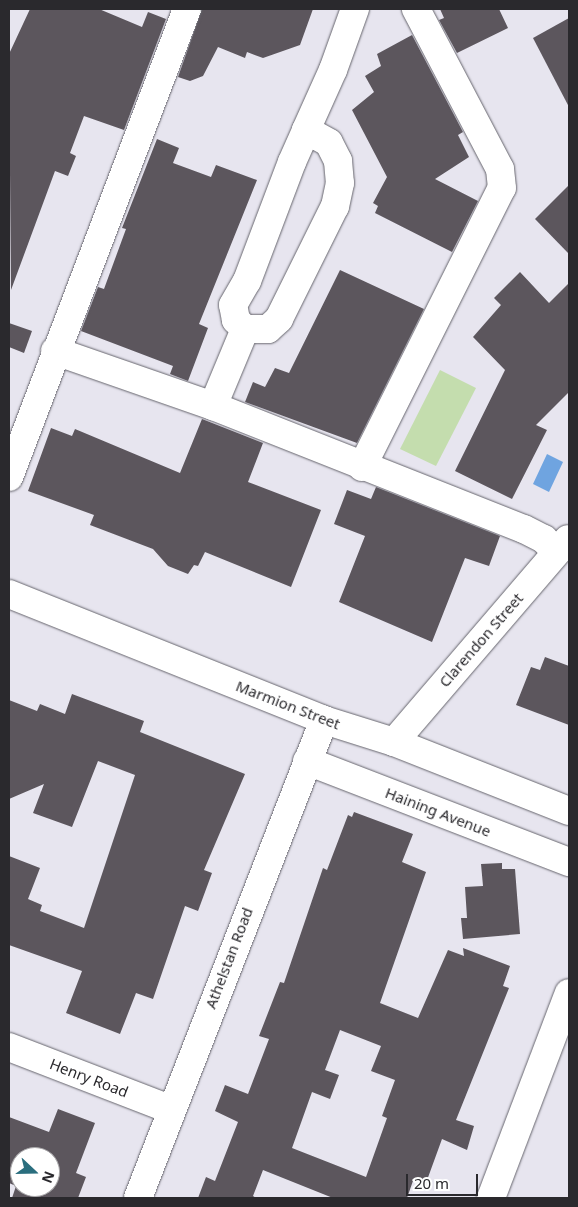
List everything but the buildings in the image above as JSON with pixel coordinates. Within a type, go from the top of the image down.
[{"type":"street","points":[[9,477],[54,351],[187,9]]},
{"type":"street","points":[[306,130],[329,143],[338,161],[340,183],[335,206],[279,319],[268,329],[245,329],[236,320],[233,306],[247,281],[306,130],[355,9]]},
{"type":"street","points":[[362,467],[502,188],[500,168],[416,9]]},
{"type":"street","points":[[212,406],[245,329]]},
{"type":"street","points":[[54,351],[212,406],[563,545]]},
{"type":"street","name":"Clarendon Street","points":[[394,742],[563,545]]},
{"type":"street","name":"Marmion Street","points":[[9,594],[324,720],[394,742],[569,811]]},
{"type":"street","name":"Athelstan Road","points":[[138,1198],[170,1109],[306,761],[324,720]]},
{"type":"street","name":"Haining Avenue","points":[[306,761],[569,862]]},
{"type":"street","points":[[491,1198],[569,993]]},
{"type":"street","name":"Henry Road","points":[[9,1047],[170,1109]]},
{"type":"green space","points":[[440,370],[476,388],[436,466],[400,449]]},
{"type":"water","points":[[547,454],[563,462],[549,492],[533,484]]}]
